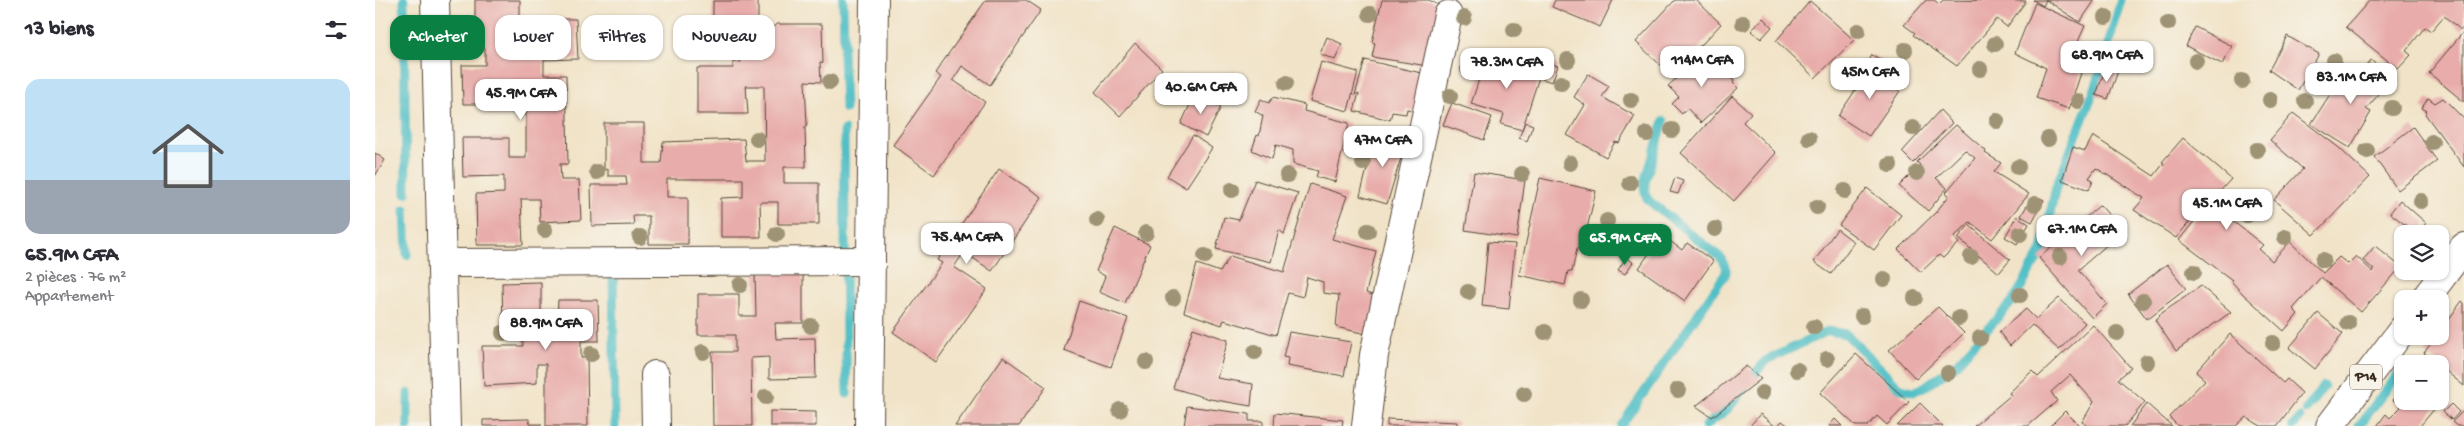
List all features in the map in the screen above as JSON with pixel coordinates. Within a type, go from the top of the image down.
[{"type":"street","points":[[435,0],[446,426]]},
{"type":"street","points":[[869,426],[875,0]]},
{"type":"street","points":[[1367,426],[1374,355],[1448,14]]},
{"type":"street","points":[[2432,290],[2464,247]]},
{"type":"street","points":[[442,263],[871,262]]},
{"type":"street","name":"P14","points":[[2329,426],[2394,341]]},
{"type":"street","points":[[655,375],[655,426]]},
{"type":"building","points":[[475,0],[520,0],[520,15],[495,15],[495,60],[544,60],[544,75],[566,75],[568,164],[560,164],[561,180],[579,180],[581,220],[540,222],[539,199],[521,199],[523,245],[477,245],[476,194],[504,193],[504,176],[463,177],[462,138],[509,138],[509,158],[526,158],[526,83],[508,83],[509,104],[463,104],[462,65],[485,65],[485,15],[475,15]]},
{"type":"building","points":[[986,0],[1026,0],[1041,10],[990,85],[962,66],[953,80],[985,102],[934,175],[893,145],[941,77],[935,73]]},
{"type":"building","points":[[1382,0],[1429,0],[1442,7],[1428,66],[1372,57],[1375,43],[1372,42]]},
{"type":"building","points":[[1555,0],[1613,0],[1600,27],[1552,7]]},
{"type":"building","points":[[1675,0],[1696,0],[1721,24],[1672,76],[1636,42]]},
{"type":"building","points":[[1926,0],[1934,0],[1939,4],[1943,0],[2026,1],[2007,27],[1997,19],[1957,66],[1913,35],[1915,33],[1904,25]]},
{"type":"building","points":[[2033,0],[2046,0],[2043,6]]},
{"type":"building","points":[[2046,0],[2095,0],[2080,22]]},
{"type":"building","points":[[2370,0],[2464,0],[2464,26],[2461,30],[2444,16],[2431,31],[2425,27],[2406,51],[2411,55],[2398,69],[2346,27]]},
{"type":"building","points":[[713,1],[758,1],[758,15],[713,15]]},
{"type":"building","points":[[1810,1],[1854,40],[1815,78],[1776,41]]},
{"type":"building","points":[[2035,3],[2085,26],[2067,66],[2081,73],[2069,109],[2036,98],[2046,68],[2015,53]]},
{"type":"building","points":[[1763,18],[1772,27],[1761,39],[1751,31]]},
{"type":"building","points":[[571,19],[576,19],[578,59],[571,59]]},
{"type":"building","points":[[776,24],[822,24],[823,63],[820,62],[821,82],[805,81],[806,167],[784,167],[784,183],[819,183],[819,224],[778,224],[778,202],[760,202],[761,237],[721,237],[721,198],[743,197],[743,179],[667,179],[667,197],[688,197],[688,244],[649,244],[649,216],[633,216],[634,225],[592,226],[591,185],[627,185],[626,176],[608,176],[608,169],[604,170],[604,123],[644,123],[644,163],[661,163],[663,142],[744,139],[746,161],[765,161],[764,86],[746,86],[748,114],[697,114],[697,68],[733,68],[733,62],[741,62],[741,60],[775,60]]},
{"type":"building","points":[[2195,27],[2232,46],[2222,64],[2186,46]]},
{"type":"building","points":[[2464,31],[2464,102],[2429,73]]},
{"type":"building","points":[[2287,36],[2319,54],[2298,90],[2269,70]]},
{"type":"building","points":[[1327,37],[1342,44],[1335,60],[1320,54]]},
{"type":"building","points":[[1135,43],[1162,69],[1120,116],[1095,92]]},
{"type":"building","points":[[1705,52],[1734,81],[1733,83],[1738,88],[1701,123],[1687,108],[1682,114],[1672,104],[1679,97],[1668,86]]},
{"type":"building","points":[[1490,55],[1541,71],[1522,130],[1501,124],[1504,114],[1471,104],[1483,67],[1486,68]]},
{"type":"building","points":[[1872,55],[1888,63],[1880,77],[1900,91],[1869,136],[1838,116],[1861,82],[1869,87],[1876,76],[1864,70]]},
{"type":"building","points":[[1365,60],[1430,75],[1423,113],[1407,109],[1406,114],[1392,112],[1390,120],[1354,111],[1359,93],[1355,95]]},
{"type":"building","points":[[2371,60],[2392,79],[2366,109],[2371,112],[2350,148],[2311,124],[2334,88],[2342,94]]},
{"type":"building","points":[[1321,62],[1358,72],[1348,111],[1310,101]]},
{"type":"building","points":[[1548,62],[1558,66],[1552,82],[1542,79]]},
{"type":"building","points":[[2106,67],[2118,71],[2108,99],[2096,95]]},
{"type":"building","points":[[1588,74],[1609,86],[1602,97],[1635,116],[1619,143],[1615,142],[1606,157],[1567,135],[1585,105],[1574,97]]},
{"type":"building","points":[[1195,94],[1221,107],[1206,137],[1181,124]]},
{"type":"building","points":[[1732,96],[1751,113],[1743,122],[1776,153],[1734,201],[1681,153]]},
{"type":"building","points":[[1273,97],[1305,105],[1304,111],[1349,123],[1335,182],[1316,177],[1318,171],[1293,164],[1293,150],[1276,145],[1272,159],[1252,150],[1257,135],[1259,136],[1263,116],[1255,111],[1261,99],[1269,103]]},
{"type":"building","points":[[2428,98],[2435,103],[2443,98],[2464,119],[2464,167],[2425,114],[2427,111],[2422,108]]},
{"type":"building","points":[[1452,103],[1492,117],[1484,140],[1443,125]]},
{"type":"building","points":[[1940,110],[1952,123],[1913,163],[1902,152]]},
{"type":"building","points":[[2293,113],[2338,147],[2370,177],[2314,235],[2274,200],[2303,169],[2270,140]]},
{"type":"building","points":[[1525,122],[1533,125],[1527,141],[1519,138]]},
{"type":"building","points":[[1956,125],[1986,151],[1985,153],[2001,163],[1994,172],[2029,194],[1992,239],[1970,222],[1954,237],[1959,243],[1943,258],[1939,255],[1921,272],[1898,249],[1935,213],[1949,196],[1946,192],[1975,158],[1965,150],[1936,178],[1947,188],[1928,211],[1899,186],[1920,165],[1917,162]]},
{"type":"building","points":[[2413,127],[2437,161],[2398,190],[2374,157]]},
{"type":"building","points":[[1377,131],[1406,141],[1387,204],[1360,196]]},
{"type":"building","points":[[1193,135],[1212,148],[1186,188],[1167,176]]},
{"type":"building","points":[[2093,136],[2154,176],[2164,163],[2162,162],[2183,138],[2231,179],[2207,206],[2220,211],[2263,245],[2259,249],[2272,261],[2290,242],[2323,273],[2339,257],[2348,264],[2356,256],[2373,272],[2374,270],[2363,260],[2375,246],[2394,261],[2394,275],[2361,312],[2321,277],[2293,309],[2298,314],[2284,331],[2243,294],[2232,280],[2179,240],[2200,214],[2197,213],[2176,238],[2134,210],[2144,198],[2096,168],[2089,178],[2093,180],[2089,190],[2062,180],[2073,147],[2085,151]]},
{"type":"building","points":[[375,153],[385,160],[375,176]]},
{"type":"building","points":[[999,169],[1042,197],[992,271],[964,252],[954,267],[987,289],[936,362],[893,332],[942,263],[937,260]]},
{"type":"building","points":[[1474,172],[1525,180],[1517,238],[1465,230]]},
{"type":"building","points":[[1540,178],[1596,191],[1582,249],[1577,248],[1572,272],[1568,271],[1565,285],[1519,275]]},
{"type":"building","points":[[1675,178],[1683,181],[1678,194],[1670,192]]},
{"type":"building","points":[[1255,180],[1298,193],[1284,234],[1279,230],[1271,262],[1216,249],[1224,217],[1239,220]]},
{"type":"building","points":[[1310,184],[1347,196],[1332,239],[1376,251],[1366,293],[1376,296],[1370,335],[1336,327],[1339,295],[1323,293],[1323,282],[1307,277],[1303,297],[1288,293],[1276,335],[1224,320],[1222,325],[1184,312],[1197,264],[1220,272],[1230,256],[1284,272]]},
{"type":"building","points":[[1867,188],[1901,215],[1874,250],[1839,225]]},
{"type":"building","points":[[2038,197],[2044,200],[2032,222],[2021,216],[2030,200],[2035,203]]},
{"type":"building","points":[[2400,200],[2426,223],[2424,225],[2405,225],[2390,213]]},
{"type":"building","points":[[2100,205],[2123,231],[2078,270],[2107,304],[2092,318],[2039,258]]},
{"type":"building","points":[[2017,216],[2029,224],[2017,244],[2005,237]]},
{"type":"building","points":[[1969,225],[2010,260],[1999,273],[1958,238]]},
{"type":"building","points":[[1115,228],[1150,245],[1125,303],[1099,292],[1105,276],[1096,271]]},
{"type":"building","points":[[1837,229],[1854,242],[1831,274],[1814,262]]},
{"type":"building","points":[[1642,234],[1653,241],[1646,253],[1635,247]]},
{"type":"building","points":[[1662,235],[1682,250],[1687,243],[1713,261],[1685,301],[1639,268]]},
{"type":"building","points":[[1488,242],[1515,244],[1509,309],[1482,306]]},
{"type":"building","points":[[1626,258],[1633,262],[1625,274],[1618,270]]},
{"type":"building","points":[[2167,264],[2186,289],[2147,319],[2128,294]]},
{"type":"building","points":[[803,272],[803,323],[775,323],[776,339],[815,338],[816,378],[769,379],[769,357],[751,358],[752,426],[713,426],[712,352],[735,352],[735,335],[698,335],[698,294],[739,294],[739,316],[756,316],[755,273]]},
{"type":"building","points":[[541,282],[541,321],[557,322],[558,300],[598,300],[599,341],[581,341],[581,358],[587,358],[588,426],[546,426],[546,364],[537,364],[537,383],[484,386],[482,346],[523,346],[523,328],[503,329],[502,283]]},
{"type":"building","points":[[2201,286],[2231,312],[2176,351],[2155,320],[2159,315]]},
{"type":"building","points":[[2059,298],[2085,323],[2059,350],[2032,325],[2010,346],[1999,332],[2026,309],[2036,319]]},
{"type":"building","points":[[1079,301],[1128,318],[1111,367],[1064,350]]},
{"type":"building","points":[[2462,301],[2464,303],[2464,386],[2449,374],[2449,355],[2427,355],[2424,353],[2430,345],[2449,345],[2449,319]]},
{"type":"building","points":[[1938,307],[1964,333],[1916,379],[1889,350]]},
{"type":"building","points":[[2318,313],[2343,334],[2315,369],[2289,348]]},
{"type":"building","points":[[2093,325],[2131,368],[2118,379],[2145,402],[2125,426],[2087,426],[2082,422],[2094,402],[2070,375],[2051,392],[2057,401],[2028,426],[1974,426],[2011,395],[2009,393],[2032,371],[2038,377]]},
{"type":"building","points":[[1193,328],[1228,340],[1217,378],[1253,384],[1251,406],[1210,399],[1173,388]]},
{"type":"building","points":[[1289,332],[1351,342],[1344,376],[1287,366],[1288,358],[1283,357]]},
{"type":"building","points":[[2230,334],[2283,383],[2287,379],[2302,393],[2277,426],[2261,426],[2246,417],[2236,426],[2178,426],[2169,417],[2205,380],[2196,372]]},
{"type":"building","points":[[1856,354],[1909,402],[1887,425],[1877,416],[1868,426],[1856,426],[1820,393]]},
{"type":"building","points":[[1003,357],[1046,387],[1019,426],[955,426]]},
{"type":"building","points":[[1746,366],[1761,379],[1712,417],[1696,406]]},
{"type":"building","points":[[1920,403],[1943,426],[1897,426]]},
{"type":"building","points":[[2147,404],[2172,426],[2130,426]]},
{"type":"building","points":[[2451,404],[2459,412],[2452,420],[2443,412],[2449,410]]},
{"type":"building","points":[[1187,406],[1249,414],[1249,421],[1263,421],[1263,426],[1184,426]]},
{"type":"building","points":[[2398,410],[2433,410],[2420,426],[2377,426],[2386,414],[2390,418]]},
{"type":"building","points":[[2464,410],[2464,426],[2457,426],[2452,422]]},
{"type":"building","points":[[770,411],[816,412],[816,426],[770,426]]},
{"type":"building","points":[[2065,411],[2080,426],[2050,426]]},
{"type":"building","points":[[1275,413],[1343,420],[1342,426],[1274,426]]},
{"type":"building","points":[[1760,414],[1775,426],[1750,426]]},
{"type":"building","points":[[529,419],[530,424],[541,424],[541,426],[483,426],[483,420]]},
{"type":"building","points":[[1387,419],[1457,422],[1457,426],[1387,426]]},
{"type":"building","points":[[1835,419],[1842,426],[1829,426]]},
{"type":"building","points":[[1782,421],[1789,426],[1778,426]]},
{"type":"waterway","points":[[404,0],[406,193]]},
{"type":"waterway","points":[[843,0],[844,46]]},
{"type":"waterway","points":[[1705,426],[1728,409],[1765,361],[1828,331],[1846,334],[1901,389],[1913,392],[1926,386],[1956,364],[2012,302],[2042,250],[2056,187],[2097,83],[2121,0]]},
{"type":"waterway","points":[[843,51],[845,109]]},
{"type":"waterway","points":[[1621,426],[1726,273],[1726,267],[1720,257],[1648,200],[1645,193],[1645,182],[1664,121]]},
{"type":"waterway","points":[[844,130],[846,346]]},
{"type":"waterway","points":[[405,209],[407,255]]},
{"type":"waterway","points":[[613,264],[615,426]]},
{"type":"waterway","points":[[846,352],[847,394]]},
{"type":"waterway","points":[[2391,384],[2394,380]]},
{"type":"waterway","points":[[2306,410],[2324,386]]},
{"type":"waterway","points":[[2359,426],[2388,387]]},
{"type":"waterway","points":[[408,393],[408,426]]},
{"type":"waterway","points":[[2293,426],[2300,418]]}]
